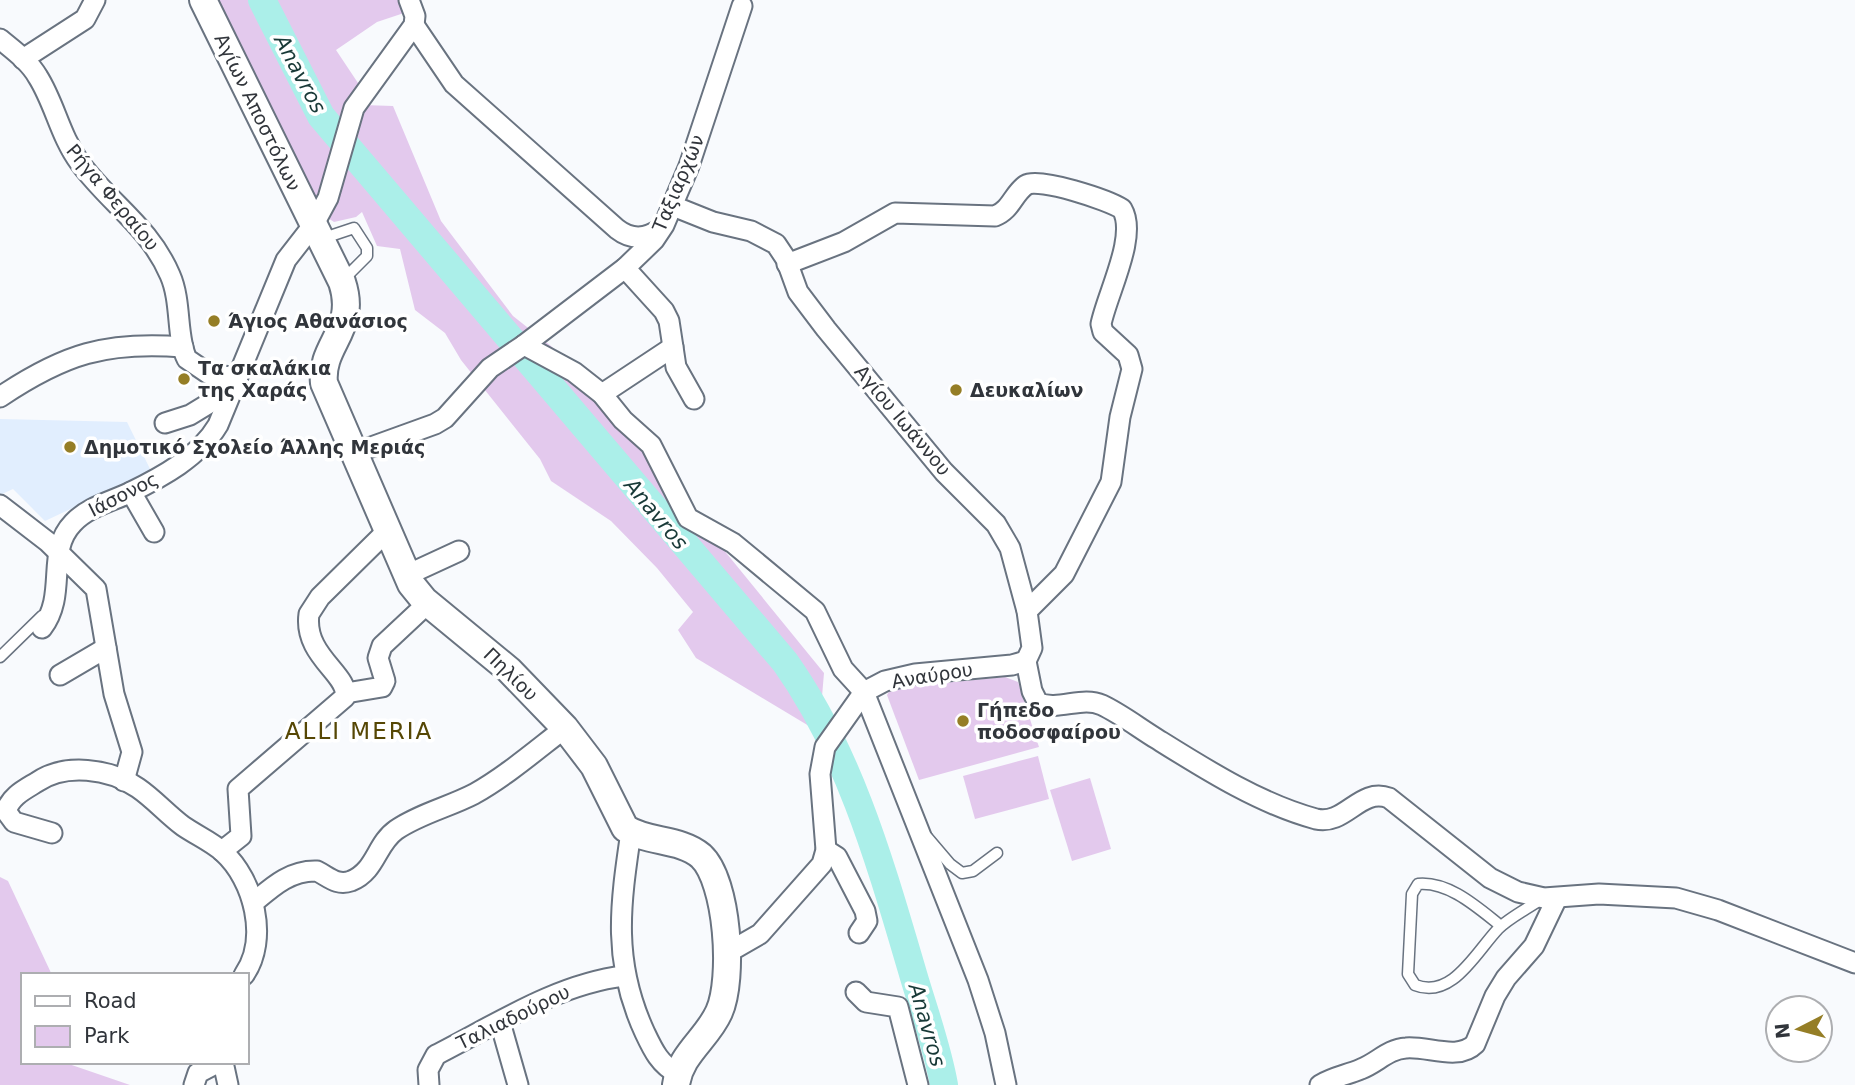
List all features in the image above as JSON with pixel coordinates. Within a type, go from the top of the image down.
[{"type":"main road","name":"Αγίων Αποστόλων","points":[[203,0],[318,232]]},
{"type":"main road","name":"Πηλίου","points":[[318,232],[342,282],[345,320],[326,362],[323,379],[328,398],[407,575],[428,603],[509,670],[565,729],[594,766],[618,818],[631,832]]},
{"type":"main road","points":[[631,832],[686,848],[703,858],[715,879],[727,953],[727,986],[720,1010],[685,1058],[677,1079]]},
{"type":"street","points":[[23,59],[85,19],[95,0]]},
{"type":"street","points":[[409,0],[415,16],[414,25],[454,84],[617,229],[637,237],[654,233],[664,225]]},
{"type":"street","name":"Ταξιαρχών","points":[[352,454],[435,424],[444,418],[490,368],[625,268],[654,240],[673,206],[742,6]]},
{"type":"street","name":"Ιάσονος","points":[[42,628],[55,605],[59,552],[64,534],[77,519],[176,466],[205,444],[218,425],[286,260],[318,232],[334,184],[347,124],[365,93],[414,25]]},
{"type":"street","name":"Ρήγα Φεραίου","points":[[0,39],[23,59],[39,79],[71,151],[94,181],[145,231],[160,255],[179,302],[183,347]]},
{"type":"street","points":[[787,264],[844,242],[895,213],[995,216],[1004,212],[1022,189],[1034,183],[1048,184],[1122,209],[1126,217],[1125,240],[1101,327],[1128,355],[1132,369],[1120,417],[1111,482],[1064,574],[1027,611]]},
{"type":"street","name":"Αγίου Ιωάννου","points":[[673,206],[713,222],[758,234],[776,244],[798,292],[826,329],[944,472],[1003,534],[1010,548],[1027,611],[1032,643],[1026,661],[1032,691],[1038,703],[1050,706],[1098,703],[1217,774],[1272,802],[1320,820],[1334,820],[1369,797],[1379,794],[1389,798],[1490,878],[1518,892],[1550,898]]},
{"type":"street","points":[[625,268],[664,311],[676,367],[694,400]]},
{"type":"street","points":[[0,397],[45,368],[98,350],[135,344],[183,347],[187,359],[196,368],[234,384]]},
{"type":"street","points":[[522,346],[574,372],[602,394],[623,420],[651,445],[688,518],[733,543],[815,611],[843,669],[864,692],[918,826],[978,980],[995,1033],[1006,1085]]},
{"type":"street","points":[[602,394],[673,347]]},
{"type":"street","points":[[165,423],[190,415],[234,384]]},
{"type":"street","points":[[131,492],[154,532]]},
{"type":"street","points":[[0,505],[59,552],[96,589],[114,694],[132,752],[124,781]]},
{"type":"street","points":[[222,851],[242,836],[238,789],[345,698],[343,684],[313,646],[309,614],[320,597],[386,532]]},
{"type":"street","points":[[407,575],[459,551]]},
{"type":"street","points":[[346,693],[382,687],[385,681],[379,658],[380,648],[428,603]]},
{"type":"street","points":[[60,675],[106,648]]},
{"type":"street","name":"Αναύρου","points":[[826,850],[820,774],[825,747],[864,692],[885,681],[915,674],[1012,665],[1026,661]]},
{"type":"street","points":[[253,903],[273,885],[301,873],[317,871],[330,880],[343,883],[360,876],[371,867],[381,846],[396,830],[494,783],[565,729]]},
{"type":"street","points":[[52,833],[9,818],[6,811],[13,797],[59,770],[84,770],[124,781],[222,851],[243,877],[253,903],[256,942],[251,964],[245,973]]},
{"type":"street","points":[[631,832],[621,924],[624,976],[652,1049],[677,1079]]},
{"type":"street","points":[[727,953],[760,934],[822,864],[826,850],[837,857],[865,911],[867,920],[859,933]]},
{"type":"street","points":[[1320,1085],[1362,1069],[1397,1050],[1423,1048],[1454,1053],[1470,1049],[1475,1044],[1495,996],[1506,978],[1535,946],[1550,898],[1599,894],[1676,898],[1718,910],[1855,963]]},
{"type":"street","name":"Ταλιαδούρου","points":[[429,1085],[428,1070],[436,1055],[564,991],[590,982],[624,976]]},
{"type":"street","points":[[856,992],[866,1002],[898,1007],[918,1085]]},
{"type":"street","points":[[500,1022],[518,1085]]},
{"type":"street","points":[[194,1085],[198,1073],[217,1064]]},
{"type":"street","points":[[222,1064],[228,1085]]},
{"type":"lane","points":[[318,232],[350,227],[357,230],[367,248],[367,256],[342,282]]},
{"type":"lane","points":[[0,657],[55,605]]},
{"type":"lane","points":[[918,826],[960,872],[973,871],[997,853]]},
{"type":"lane","points":[[1501,926],[1457,894],[1438,886],[1418,884],[1412,894],[1408,974],[1415,985],[1424,989],[1442,987],[1476,956],[1501,926],[1550,898]]},
{"type":"shaded area","name":"Δημοτικό Σχολείο Άλλης Μεριάς","points":[[0,419],[127,422],[151,471],[45,521],[13,489],[0,495]]},
{"type":"green space","points":[[213,0],[401,0],[404,13],[377,22],[336,50],[358,83],[355,95],[363,105],[393,106],[441,221],[513,316],[551,346],[591,387],[824,673],[819,732],[696,658],[678,630],[693,612],[657,568],[611,521],[551,481],[540,459],[461,360],[445,333],[415,310],[400,249],[377,246],[362,212],[356,217],[334,222],[328,218],[299,169]]},
{"type":"green space","name":"Γήπεδο ποδοσφαίρου","points":[[1005,677],[1018,682],[1039,747],[919,780],[887,695],[891,688]]},
{"type":"green space","points":[[1038,756],[1049,799],[975,819],[963,776]]},
{"type":"green space","points":[[1090,778],[1111,849],[1072,861],[1050,790]]},
{"type":"green space","points":[[0,877],[8,881],[51,973],[21,973],[21,1064],[69,1064],[130,1085],[0,1085]]},
{"type":"waterway","name":"Anavros","points":[[262,0],[321,116],[785,662],[808,697],[845,770],[874,848],[933,1040],[944,1085]]},
{"type":"place","name":"Άγιος Αθανάσιος","points":[[214,321]]},
{"type":"place","name":"Τα σκαλάκια της Χαράς","points":[[184,379]]},
{"type":"place","name":"Δευκαλίων","points":[[956,390]]},
{"type":"place","name":"Δημοτικό Σχολείο Άλλης Μεριάς","points":[[70,447]]},
{"type":"place","name":"Γήπεδο ποδοσφαίρου","points":[[963,721]]},
{"type":"district","name":"ALLI MERIA","points":[[359,731]]}]
